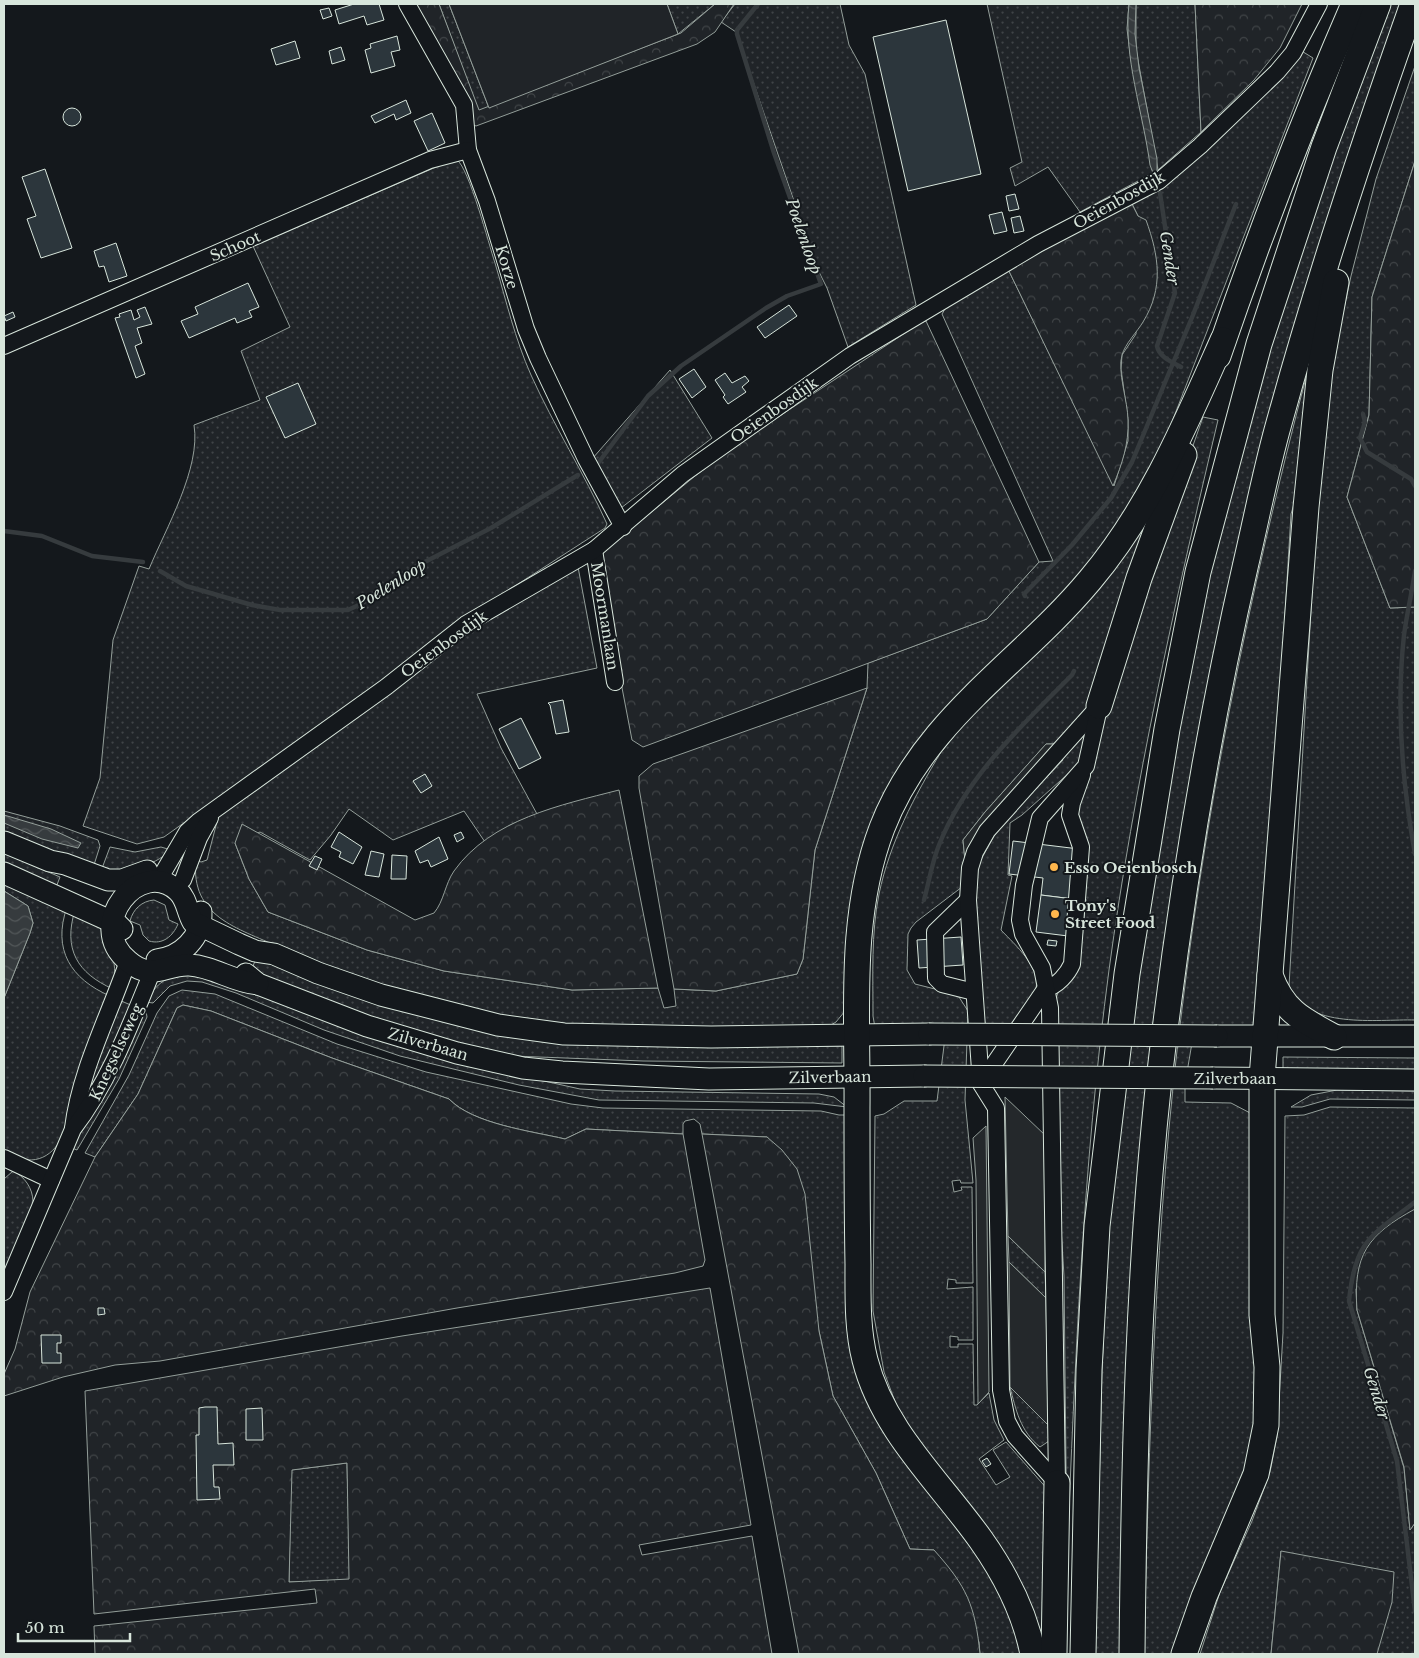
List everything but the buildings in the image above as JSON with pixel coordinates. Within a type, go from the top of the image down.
[{"type":"highway","points":[[1099,706],[1139,578],[1223,340],[1305,120],[1354,4]]},
{"type":"highway","points":[[1084,1654],[1089,1370],[1097,1226],[1127,974],[1167,729],[1198,572],[1259,344],[1324,146],[1378,4]]},
{"type":"highway","points":[[1132,1654],[1139,1384],[1147,1228],[1160,1079],[1189,860],[1232,627],[1278,426],[1369,128],[1413,4]]},
{"type":"highway","points":[[1184,1654],[1204,1597],[1256,1474],[1266,1425],[1267,1367],[1262,1315],[1261,1270],[1262,1078],[1287,724],[1314,419],[1328,320],[1369,128]]},
{"type":"highway","points":[[1033,1654],[1023,1619],[1007,1582],[982,1542],[920,1462],[884,1410],[865,1360],[858,1300],[856,1036],[860,917],[876,846],[898,794],[916,762],[940,730],[1061,612],[1114,549],[1153,487],[1185,426],[1223,340]]},
{"type":"highway","points":[[1270,974],[1279,996],[1292,1012],[1334,1037]]},
{"type":"highway","points":[[1054,1654],[1057,1483]]},
{"type":"main road","points":[[4,842],[50,861],[62,872],[108,890],[168,878],[186,904],[190,917],[255,951],[274,954],[318,973],[381,995],[498,1025],[564,1034],[1415,1036]]},
{"type":"main road","points":[[4,872],[122,928],[132,951],[149,959],[155,966]]},
{"type":"main road","points":[[123,887],[112,922],[114,940],[128,962],[155,966],[181,958],[194,939],[200,921]]},
{"type":"main road","name":"Zilverbaan","points":[[181,958],[245,974],[258,984],[367,1026],[457,1053],[523,1068],[562,1072],[709,1078],[924,1076],[1415,1080]]},
{"type":"street","name":"Korze","points":[[407,4],[464,105],[468,150],[487,201],[526,329],[586,459],[622,527]]},
{"type":"street","name":"Oeienbosdijk","points":[[168,878],[187,832],[213,811],[386,687],[466,624],[594,550],[683,474],[850,356],[1038,244],[1159,181],[1200,146],[1277,72],[1293,53],[1319,4]]},
{"type":"street","name":"Schoot","points":[[4,346],[430,160],[468,150]]},
{"type":"street","name":"Moormanlaan","points":[[594,550],[615,682]]},
{"type":"street","points":[[981,1084],[1046,988],[1052,987],[1063,977],[1072,964],[1081,847],[1070,815],[1072,803],[1086,766],[1099,706]]},
{"type":"street","points":[[1057,1483],[1015,1436],[1007,1421],[1001,1390],[996,1108],[981,1084],[968,900],[970,868],[974,852],[987,832],[1099,706]]},
{"type":"street","points":[[1057,1483],[1050,1008],[1042,968],[1023,934],[1020,920],[1024,885],[1040,818],[1086,766]]},
{"type":"street","points":[[968,900],[935,932],[936,978],[942,984],[974,992]]},
{"type":"street","name":"Knegselseweg","points":[[4,1292],[73,1129],[76,1109],[94,1050],[128,962]]},
{"type":"street","name":"Knegselseweg","points":[[73,1129],[90,1108],[110,1069],[155,966]]},
{"type":"street","points":[[4,1158],[51,1180]]},
{"type":"green space","points":[[413,4],[439,4],[479,110],[681,33],[715,4],[734,4],[715,32],[697,44],[476,126],[471,124]]},
{"type":"green space","points":[[439,4],[449,4],[489,108],[478,111]]},
{"type":"green space","points":[[449,4],[667,4],[678,34],[489,108]]},
{"type":"green space","points":[[667,4],[715,4],[678,34]]},
{"type":"green space","points":[[735,4],[840,4],[849,45],[865,74],[916,305],[848,347],[827,288],[817,268],[736,32],[721,22]]},
{"type":"green space","points":[[987,4],[1129,4],[1127,29],[1131,60],[1153,173],[1080,212],[1048,167],[1015,186],[1010,168],[1022,162]]},
{"type":"green space","points":[[1136,4],[1195,4],[1201,132],[1158,170],[1136,49]]},
{"type":"green space","points":[[1195,4],[1302,4],[1280,48],[1254,80],[1201,132]]},
{"type":"green space","points":[[1388,4],[1400,4],[1352,142],[1301,305],[1186,804],[1123,1654],[1095,1654],[1102,1371],[1109,1225],[1136,973],[1196,623],[1286,291]]},
{"type":"green space","points":[[1300,50],[1313,58],[1163,445],[1119,523],[1091,561],[1044,614],[912,754],[845,1011],[836,1022],[826,1028],[594,1026],[535,1021],[498,1015],[423,999],[350,976],[233,926],[209,908],[201,895],[196,879],[196,860],[201,862],[207,860],[219,814],[439,649],[578,567],[597,668],[477,694],[501,748],[537,814],[510,825],[485,842],[464,811],[393,840],[349,809],[310,860],[260,832],[235,843],[249,879],[268,912],[367,950],[444,971],[572,990],[658,988],[664,1008],[676,1006],[674,989],[716,991],[797,974],[803,959],[815,850],[867,688],[868,663],[987,619],[1039,562],[1053,561],[942,314],[945,309],[1007,267],[1114,486],[1128,441],[1128,420],[1121,369],[1122,355],[1136,334],[1138,216],[1131,202]]},
{"type":"green space","points":[[1415,66],[1415,161],[1372,297],[1369,415],[1347,497],[1390,608],[1415,607],[1415,1020],[1344,1019],[1326,1016],[1310,1010],[1297,1000],[1289,986],[1318,491],[1328,398],[1337,341],[1351,276],[1376,179]]},
{"type":"green space","points":[[457,160],[462,166],[473,191],[525,361],[549,413],[598,505],[607,524],[605,528],[470,615],[372,689],[164,837],[137,844],[83,826],[100,778],[113,640],[139,566],[149,569],[173,517],[192,460],[195,442],[194,425],[260,400],[241,351],[290,327],[253,246],[450,161]]},
{"type":"green space","points":[[1415,161],[1415,607],[1390,608],[1347,497],[1369,415],[1372,297]]},
{"type":"green space","points":[[1131,202],[1138,216],[1146,220],[1154,246],[1157,284],[1150,309],[1122,355],[1121,369],[1128,413],[1128,429],[1124,454],[1113,486],[1007,267]]},
{"type":"green space","points":[[926,321],[1039,562],[987,619],[643,747],[632,740],[597,557],[695,476],[745,439],[920,323]]},
{"type":"green space","points":[[1319,329],[1303,475],[1291,514],[1260,1032],[1194,1031],[1185,1084],[1185,1102],[1231,1103],[1254,1115],[1259,1431],[1179,1654],[1144,1654],[1151,1412],[1159,1250],[1173,1089],[1193,923],[1222,752],[1256,582]]},
{"type":"green space","points":[[670,370],[712,438],[621,508],[592,459]]},
{"type":"green space","points":[[1203,417],[1218,420],[1171,625],[1143,763],[1119,901],[1100,1044],[1081,1264],[1067,1559],[1064,1276],[1061,1228],[1059,1066],[1055,1001],[1059,990],[1078,962],[1086,900],[1081,885],[1086,837],[1076,808],[1118,659]]},
{"type":"green space","points":[[1166,471],[1089,707],[1058,744],[1046,744],[985,812],[963,840],[965,861],[962,887],[916,922],[908,934],[907,970],[915,984],[951,993],[959,997],[968,1011],[965,1100],[973,1183],[961,1183],[960,1180],[952,1181],[954,1192],[962,1190],[961,1187],[972,1187],[973,1283],[956,1283],[956,1280],[948,1279],[947,1289],[973,1287],[973,1340],[958,1340],[958,1337],[950,1336],[950,1347],[958,1347],[958,1344],[973,1344],[974,1405],[977,1405],[989,1393],[994,1420],[1004,1440],[979,1459],[996,1485],[1010,1477],[993,1450],[1006,1442],[1049,1491],[1049,1654],[906,1431],[884,1372],[873,1311],[875,1116],[884,1114],[904,1101],[937,1101],[946,1030],[875,1028],[873,1016],[873,955],[876,909],[884,875],[896,838],[912,803],[941,752]]},
{"type":"green space","points":[[867,688],[815,850],[803,959],[797,974],[716,991],[674,989],[639,788],[639,776],[653,764]]},
{"type":"green space","points":[[1087,729],[1079,764],[1022,815],[1010,823],[1008,875],[1012,876],[1001,930],[1031,964],[1036,981],[1036,989],[998,1046],[986,1037],[973,895],[978,865],[998,829],[1063,760],[1061,757]]},
{"type":"green space","points":[[619,790],[658,988],[572,990],[444,971],[367,950],[268,912],[249,879],[235,843],[242,824],[415,920],[434,913],[448,881],[469,853],[507,826],[551,809]]},
{"type":"green space","points":[[4,811],[60,826],[98,840],[100,846],[93,868],[4,834]]},
{"type":"green space","points":[[110,847],[135,852],[161,847],[171,850],[147,865],[101,871]]},
{"type":"green space","points":[[4,853],[60,877],[55,890],[4,868]]},
{"type":"green space","points":[[4,879],[67,907],[62,937],[68,961],[75,972],[85,981],[110,996],[61,1139],[50,1153],[36,1160],[20,1158],[4,1150],[4,998],[33,923],[28,906],[4,891]]},
{"type":"green space","points":[[154,900],[165,905],[169,920],[178,924],[170,936],[159,942],[149,941],[143,935],[140,925],[130,921],[133,913],[139,906]]},
{"type":"green space","points":[[75,910],[98,925],[107,939],[114,964],[113,989],[90,975],[76,958],[72,948],[71,937]]},
{"type":"green space","points":[[257,956],[361,998],[711,1045],[842,1046],[842,1063],[643,1061],[513,1056],[405,1031],[251,971]]},
{"type":"green space","points":[[196,973],[445,1059],[580,1089],[819,1094],[834,1097],[847,1107],[814,1103],[599,1100],[519,1085],[400,1056],[324,1030],[236,993],[202,982],[187,981],[170,986],[153,1003],[146,1002],[156,987],[166,980],[172,977]]},
{"type":"green space","points":[[182,990],[215,994],[337,1044],[426,1072],[571,1104],[603,1108],[821,1111],[839,1115],[853,1115],[852,1357],[855,1367],[864,1393],[881,1427],[998,1584],[1024,1654],[980,1654],[979,1642],[934,1550],[910,1549],[876,1473],[833,1396],[819,1331],[767,1137],[702,1134],[700,1124],[694,1119],[685,1121],[683,1124],[683,1134],[586,1129],[565,1139],[520,1129],[487,1121],[459,1108],[449,1099],[332,1058],[211,1011],[183,1005],[177,1008],[138,1094],[95,1157],[85,1153],[129,1075],[157,1013],[169,996]]},
{"type":"green space","points":[[119,1000],[133,1006],[90,1091],[93,1071]]},
{"type":"green space","points":[[183,1005],[211,1011],[332,1058],[449,1099],[459,1108],[487,1121],[565,1139],[586,1129],[683,1134],[705,1260],[703,1266],[675,1273],[457,1308],[160,1361],[115,1365],[63,1377],[4,1396],[4,1374],[15,1349],[30,1292],[95,1157],[138,1094],[177,1008]]},
{"type":"green space","points":[[143,1009],[146,1011],[147,1017],[119,1079],[77,1150],[72,1148]]},
{"type":"green space","points":[[1283,1057],[1415,1058],[1415,1074],[1283,1074]]},
{"type":"green space","points":[[1337,1090],[1415,1091],[1415,1100],[1330,1099],[1302,1107],[1291,1107],[1311,1095]]},
{"type":"green space","points":[[1330,1107],[1415,1108],[1415,1209],[1356,1289],[1357,1310],[1404,1468],[1410,1530],[1415,1523],[1415,1654],[1363,1654],[1281,1551],[1271,1654],[1200,1654],[1220,1592],[1252,1521],[1270,1472],[1277,1436],[1283,1333],[1285,1116],[1304,1115]]},
{"type":"green space","points":[[702,1134],[767,1137],[782,1150],[797,1169],[805,1194],[819,1331],[833,1396],[876,1473],[910,1549],[934,1550],[962,1586],[972,1609],[980,1654],[799,1654]]},
{"type":"green space","points":[[13,1171],[27,1183],[33,1197],[33,1202],[4,1276],[4,1179]]},
{"type":"green space","points":[[1415,1209],[1415,1523],[1410,1530],[1404,1467],[1357,1310],[1356,1291],[1361,1261],[1366,1249],[1385,1228]]},
{"type":"green space","points":[[1008,1236],[1045,1272],[1046,1298],[1009,1262]]},
{"type":"green space","points":[[710,1288],[751,1525],[639,1545],[642,1555],[752,1536],[772,1654],[95,1654],[94,1626],[317,1603],[315,1589],[94,1614],[85,1391],[402,1336]],"holes":[[[347,1463],[349,1579],[289,1582],[292,1470]]]},
{"type":"green space","points":[[1010,1387],[1048,1425],[1049,1441],[1040,1447],[1023,1427]]},
{"type":"green space","points":[[347,1463],[350,1580],[289,1582],[291,1470]]},
{"type":"green space","points":[[1281,1551],[1394,1572],[1392,1602],[1377,1654],[1271,1654]]},
{"type":"shaded area","points":[[1046,744],[1058,744],[965,861],[963,840],[985,812]]},
{"type":"shaded area","points":[[1005,1097],[1046,1136],[1045,1272],[1008,1236]]},
{"type":"shaded area","points":[[986,1126],[989,1392],[978,1404],[976,1180],[973,1138]]},
{"type":"shaded area","points":[[1009,1262],[1046,1298],[1048,1425],[1010,1387]]},
{"type":"water","points":[[1129,4],[1136,4],[1135,34],[1139,68],[1157,159],[1157,172],[1153,173],[1131,64],[1128,24]]},
{"type":"water","points":[[4,815],[51,829],[81,843],[78,848],[42,839],[4,823]]},
{"type":"water","points":[[4,891],[28,906],[33,923],[4,998]]},
{"type":"waterway","name":"Poelenloop","points":[[599,462],[648,396],[681,366],[766,308],[787,296],[821,284],[774,153],[737,34],[737,30],[758,4]]},
{"type":"waterway","name":"Gender","points":[[1160,193],[1175,293],[1157,346],[1163,356],[1181,367]]},
{"type":"waterway","points":[[1025,596],[1024,594],[1072,545],[1111,498],[1132,462],[1193,315],[1236,204]]},
{"type":"waterway","name":"Gender","points":[[1363,414],[1365,422],[1360,438],[1367,452],[1411,479],[1415,486]]},
{"type":"waterway","name":"Poelenloop","points":[[160,571],[186,586],[252,605],[280,610],[348,610],[363,603],[413,568],[491,528],[578,475]]},
{"type":"waterway","name":"Poelenloop","points":[[4,531],[42,536],[92,556],[143,562]]},
{"type":"waterway","name":"Gender","points":[[1415,571],[1404,635],[1401,690],[1404,772],[1415,854]]},
{"type":"waterway","points":[[924,900],[939,845],[950,820],[964,797],[996,754],[1074,671]]},
{"type":"waterway","name":"Gender","points":[[1415,1202],[1376,1232],[1368,1241],[1356,1265],[1349,1301],[1397,1461],[1415,1611]]},
{"type":"place","name":"Esso Oeienbosch","points":[[1054,867]]},
{"type":"place","name":"Tony's Street Food","points":[[1055,914]]}]
